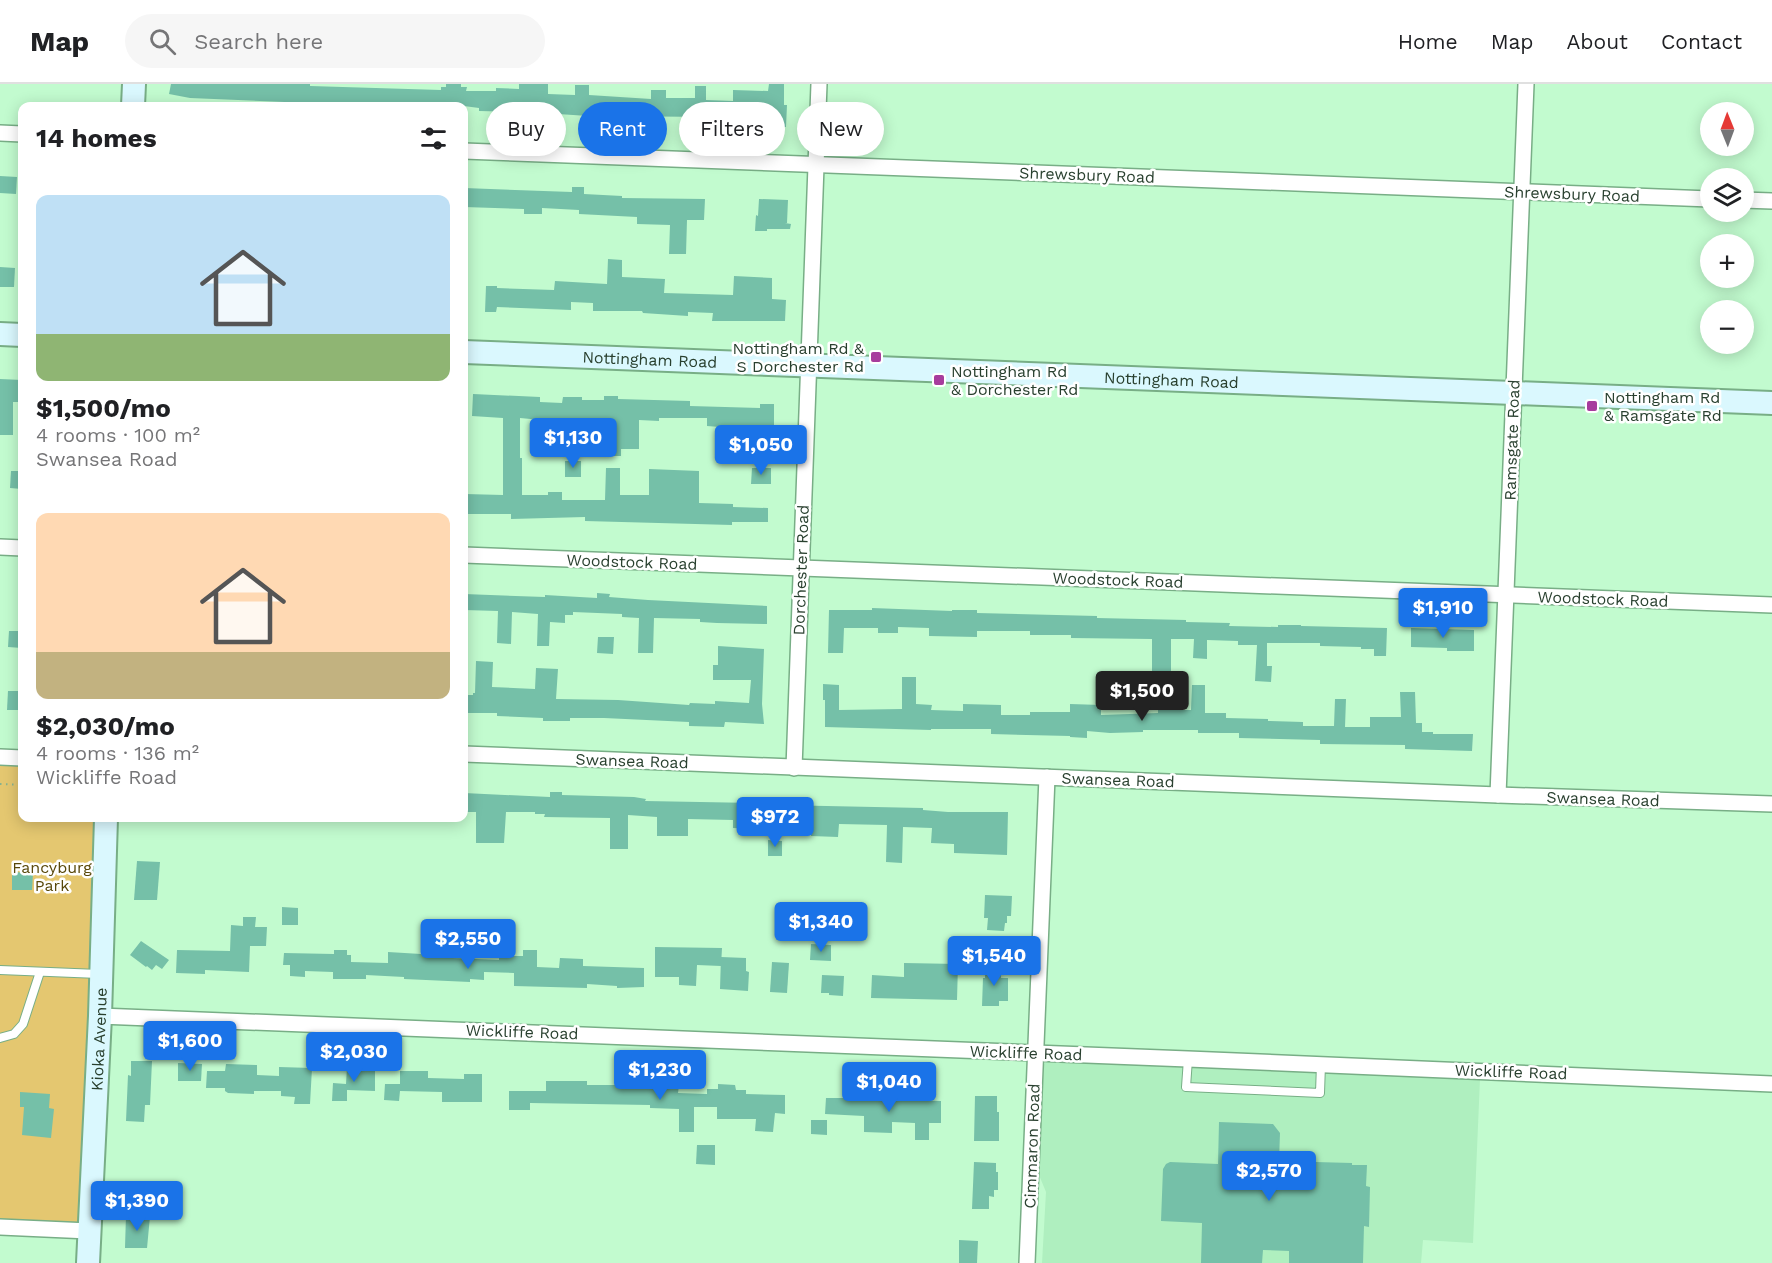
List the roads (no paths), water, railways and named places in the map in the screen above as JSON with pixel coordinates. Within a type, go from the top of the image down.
[{"type":"street","points":[[133,102],[134,84]]},
{"type":"street","name":"Dorchester Road","points":[[794,768],[819,84]]},
{"type":"street","name":"Ramsgate Road","points":[[1498,795],[1526,84]]},
{"type":"street","points":[[0,133],[18,134]]},
{"type":"street","name":"Shrewsbury Road","points":[[468,151],[1700,199]]},
{"type":"street","points":[[1754,200],[1772,201]]},
{"type":"street","points":[[0,334],[18,335]]},
{"type":"street","name":"Nottingham Road","points":[[468,352],[1772,404]]},
{"type":"street","points":[[0,547],[18,548]]},
{"type":"street","name":"Woodstock Road","points":[[468,555],[1772,605]]},
{"type":"street","name":"Swansea Road","points":[[468,754],[1772,804]]},
{"type":"street","points":[[0,757],[18,758]]},
{"type":"street","name":"Cimmaron Road","points":[[1027,1263],[1047,777]]},
{"type":"street","name":"Kioka Avenue","points":[[88,1263],[100,1016],[106,822]]},
{"type":"street","name":"Wickliffe Road","points":[[100,1016],[1772,1084]]},
{"type":"street","points":[[0,1227],[89,1231]]},
{"type":"lane","points":[[0,970],[101,974]]},
{"type":"lane","points":[[0,1038],[14,1034],[23,1024],[40,972]]},
{"type":"lane","points":[[1188,1059],[1186,1087],[1320,1093],[1322,1064]]},
{"type":"place","name":"Nottingham Rd & S Dorchester Rd","points":[[876,357]]},
{"type":"place","name":"Nottingham Rd & Dorchester Rd","points":[[939,380]]},
{"type":"place","name":"Nottingham Rd & Ramsgate Rd","points":[[1592,406]]},
{"type":"park label","name":"Fancyburg Park","points":[[52,876]]}]
